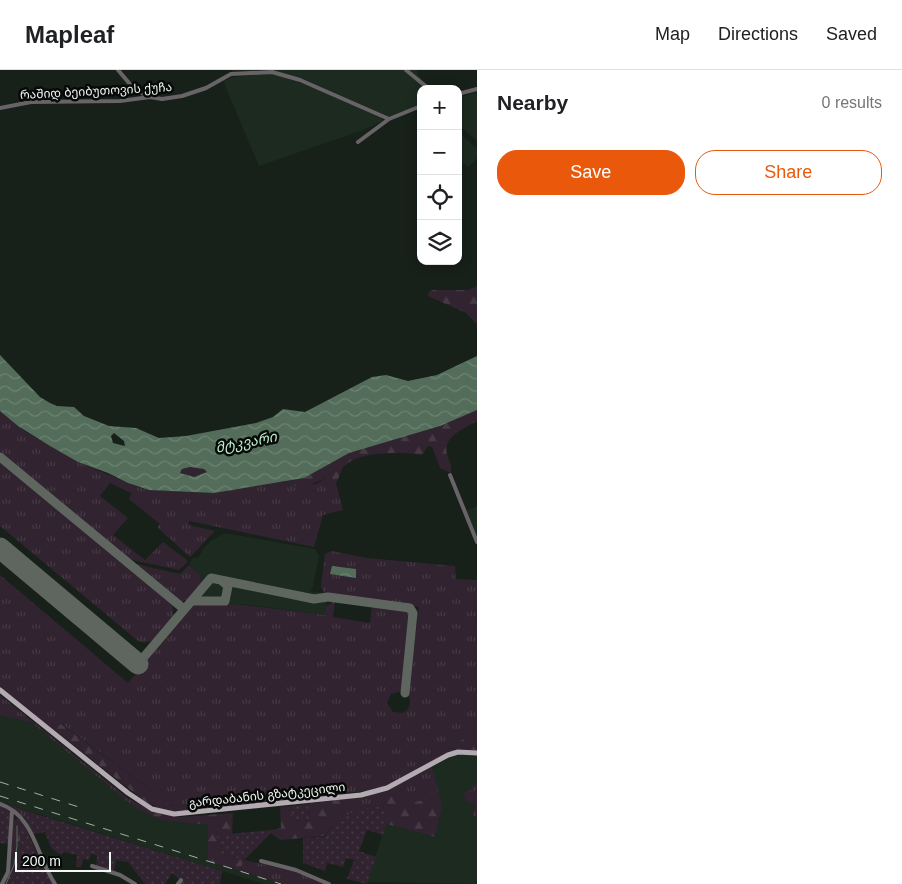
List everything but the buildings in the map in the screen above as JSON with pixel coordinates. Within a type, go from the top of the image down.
[{"type":"main road","name":"გარდაბანის გზატკეცილი","points":[[0,690],[128,793],[152,808],[174,814],[222,811],[362,795],[387,788],[448,755],[458,752],[477,753]]},
{"type":"street","points":[[118,70],[134,90],[150,97]]},
{"type":"street","points":[[406,70],[424,85]]},
{"type":"street","name":"რაშიდ ბეიბუთოვის ქუჩა","points":[[0,108],[30,102],[120,102],[150,97],[162,99],[182,96],[206,88],[230,72],[272,72],[300,80],[389,119]]},
{"type":"street","points":[[462,93],[477,89]]},
{"type":"street","points":[[358,142],[389,119],[417,108]]},
{"type":"street","points":[[450,475],[477,542]]},
{"type":"street","points":[[0,804],[12,810],[26,822],[38,852],[55,884]]},
{"type":"street","points":[[2,884],[8,872],[12,810]]},
{"type":"street","points":[[11,825],[14,818],[22,817]]},
{"type":"street","points":[[261,861],[296,870],[329,884]]},
{"type":"street","points":[[92,866],[120,876],[123,882],[135,884]]},
{"type":"street","points":[[178,884],[181,880]]},
{"type":"shaded area","points":[[232,70],[268,70],[232,72]]},
{"type":"shaded area","points":[[268,70],[417,70],[418,75],[429,85],[417,85],[417,106],[388,117],[302,79]]},
{"type":"shaded area","points":[[275,74],[320,90],[380,117],[383,121],[363,130],[259,166],[223,81],[234,77]]},
{"type":"shaded area","points":[[477,92],[477,141],[462,128],[462,97]]},
{"type":"shaded area","points":[[462,135],[477,149],[477,158],[469,167],[462,163]]},
{"type":"shaded area","points":[[477,506],[477,539],[466,511]]},
{"type":"shaded area","points":[[225,533],[315,549],[319,556],[313,587],[310,591],[328,594],[325,615],[241,604],[239,608],[196,603],[191,599],[201,584],[200,574],[189,564],[193,558],[198,558],[212,540]]},
{"type":"shaded area","points":[[0,715],[32,723],[134,807],[162,820],[209,825],[208,861],[283,884],[264,884],[0,802]]},
{"type":"shaded area","points":[[464,754],[477,755],[477,784],[472,785],[473,790],[463,792],[475,804],[472,815],[477,817],[477,884],[367,882],[386,824],[435,837],[442,808],[432,767],[450,757]]},
{"type":"green space","points":[[477,286],[477,324],[466,313],[428,296],[429,292],[433,290],[469,290]]},
{"type":"green space","points":[[477,410],[477,421],[456,433],[448,443],[446,448],[451,465],[451,473],[440,468],[432,447],[428,446],[422,455],[392,453],[357,458],[342,469],[336,483],[327,477],[305,486],[294,486],[282,482],[302,478],[349,453],[440,426]]},
{"type":"green space","points":[[0,411],[26,432],[78,462],[138,487],[149,490],[214,493],[264,483],[282,482],[289,485],[316,484],[327,477],[331,477],[336,483],[343,510],[323,515],[314,547],[189,521],[189,525],[215,531],[190,557],[157,527],[160,524],[129,499],[131,493],[110,483],[100,496],[128,518],[113,535],[145,560],[163,542],[187,560],[187,563],[179,570],[128,559],[0,452]]},
{"type":"green space","points":[[0,461],[172,604],[174,617],[159,636],[149,641],[138,641],[0,526]]},
{"type":"green space","points":[[190,467],[204,469],[207,472],[194,477],[180,473],[182,469]]},
{"type":"green space","points":[[332,551],[367,558],[455,566],[456,579],[477,580],[477,728],[469,736],[447,748],[458,750],[383,787],[367,791],[181,807],[171,805],[62,724],[54,730],[0,689],[0,575],[128,683],[196,603],[244,605],[325,615],[326,606],[335,601],[333,617],[370,623],[372,606],[408,611],[411,614],[402,691],[391,694],[387,703],[393,712],[403,713],[409,708],[410,703],[408,695],[419,607],[324,593],[321,586],[325,554]]},
{"type":"green space","points":[[135,564],[180,574],[189,565],[200,574],[201,584],[191,599],[181,601]]},
{"type":"green space","points":[[0,695],[128,798],[154,812],[152,816],[134,807],[32,723],[0,715]]},
{"type":"green space","points":[[61,724],[171,805],[181,807],[348,786],[348,792],[340,795],[174,812],[161,809],[146,802],[54,730]]},
{"type":"green space","points":[[477,728],[477,751],[447,748],[469,736]]},
{"type":"green space","points":[[432,767],[440,797],[414,802],[386,802],[378,808],[357,811],[343,819],[342,799],[388,788],[409,780]]},
{"type":"green space","points":[[477,784],[477,817],[472,815],[475,804],[466,801],[463,792],[472,790],[472,785]]},
{"type":"green space","points":[[391,796],[399,796],[403,801],[414,802],[440,797],[442,808],[435,837],[386,824],[383,806]]},
{"type":"green space","points":[[342,799],[343,819],[336,821],[324,836],[280,840],[271,833],[271,830],[281,828],[280,807],[291,806],[293,822],[309,820],[308,804]]},
{"type":"green space","points":[[7,804],[33,813],[25,818]]},
{"type":"green space","points":[[308,804],[309,820],[293,822],[291,806]]},
{"type":"green space","points":[[0,805],[10,813],[9,844],[0,843]]},
{"type":"green space","points":[[383,806],[387,822],[383,835],[367,830],[359,851],[376,857],[367,884],[347,879],[354,860],[346,858],[343,867],[327,863],[325,871],[303,863],[303,838],[324,837],[336,821],[361,809]]},
{"type":"green space","points":[[154,812],[182,817],[233,813],[232,834],[217,836],[219,853],[244,860],[240,871],[208,861],[208,825],[161,820],[152,816]]},
{"type":"green space","points":[[33,813],[222,871],[220,884],[179,884],[181,880],[172,873],[165,884],[145,884],[128,862],[116,860],[114,872],[96,866],[97,856],[91,853],[89,860],[83,859],[81,867],[76,867],[77,855],[63,852],[61,855],[51,848],[45,832],[33,834],[25,818]]},
{"type":"green space","points":[[19,818],[23,822],[20,871],[11,884],[4,884],[9,871],[13,824],[14,820]]},
{"type":"green space","points":[[23,822],[53,884],[11,884],[20,871],[17,862],[22,856],[20,850],[20,825]]},
{"type":"green space","points":[[271,830],[271,833],[244,860],[219,853],[217,835]]},
{"type":"green space","points":[[244,860],[297,872],[327,884],[283,884],[240,871]]},
{"type":"water","name":"მტკვარი","points":[[0,355],[40,397],[50,403],[57,406],[74,407],[84,416],[109,426],[136,428],[159,438],[186,436],[256,423],[273,417],[283,409],[305,412],[372,377],[386,375],[408,381],[437,375],[477,356],[477,410],[440,426],[349,453],[304,478],[214,493],[149,490],[128,483],[78,462],[18,426],[0,411]],"holes":[[[114,433],[124,441],[125,446],[113,443],[111,436]],[[190,467],[204,469],[207,472],[194,477],[180,473],[182,469]]]},
{"type":"water","points":[[332,566],[356,569],[356,578],[330,574]]},
{"type":"waterway","points":[[6,884],[14,865],[17,846],[17,826]]},
{"type":"taxiway","points":[[0,457],[184,609]]},
{"type":"taxiway","points":[[138,664],[211,578],[314,599],[328,597],[410,608],[413,613],[405,693]]},
{"type":"taxiway","points":[[193,601],[225,601],[228,586],[222,581]]},
{"type":"runway","points":[[0,548],[138,664]]},
{"type":"railway","points":[[0,782],[82,808]]},
{"type":"railway","points":[[0,796],[281,884]]}]
